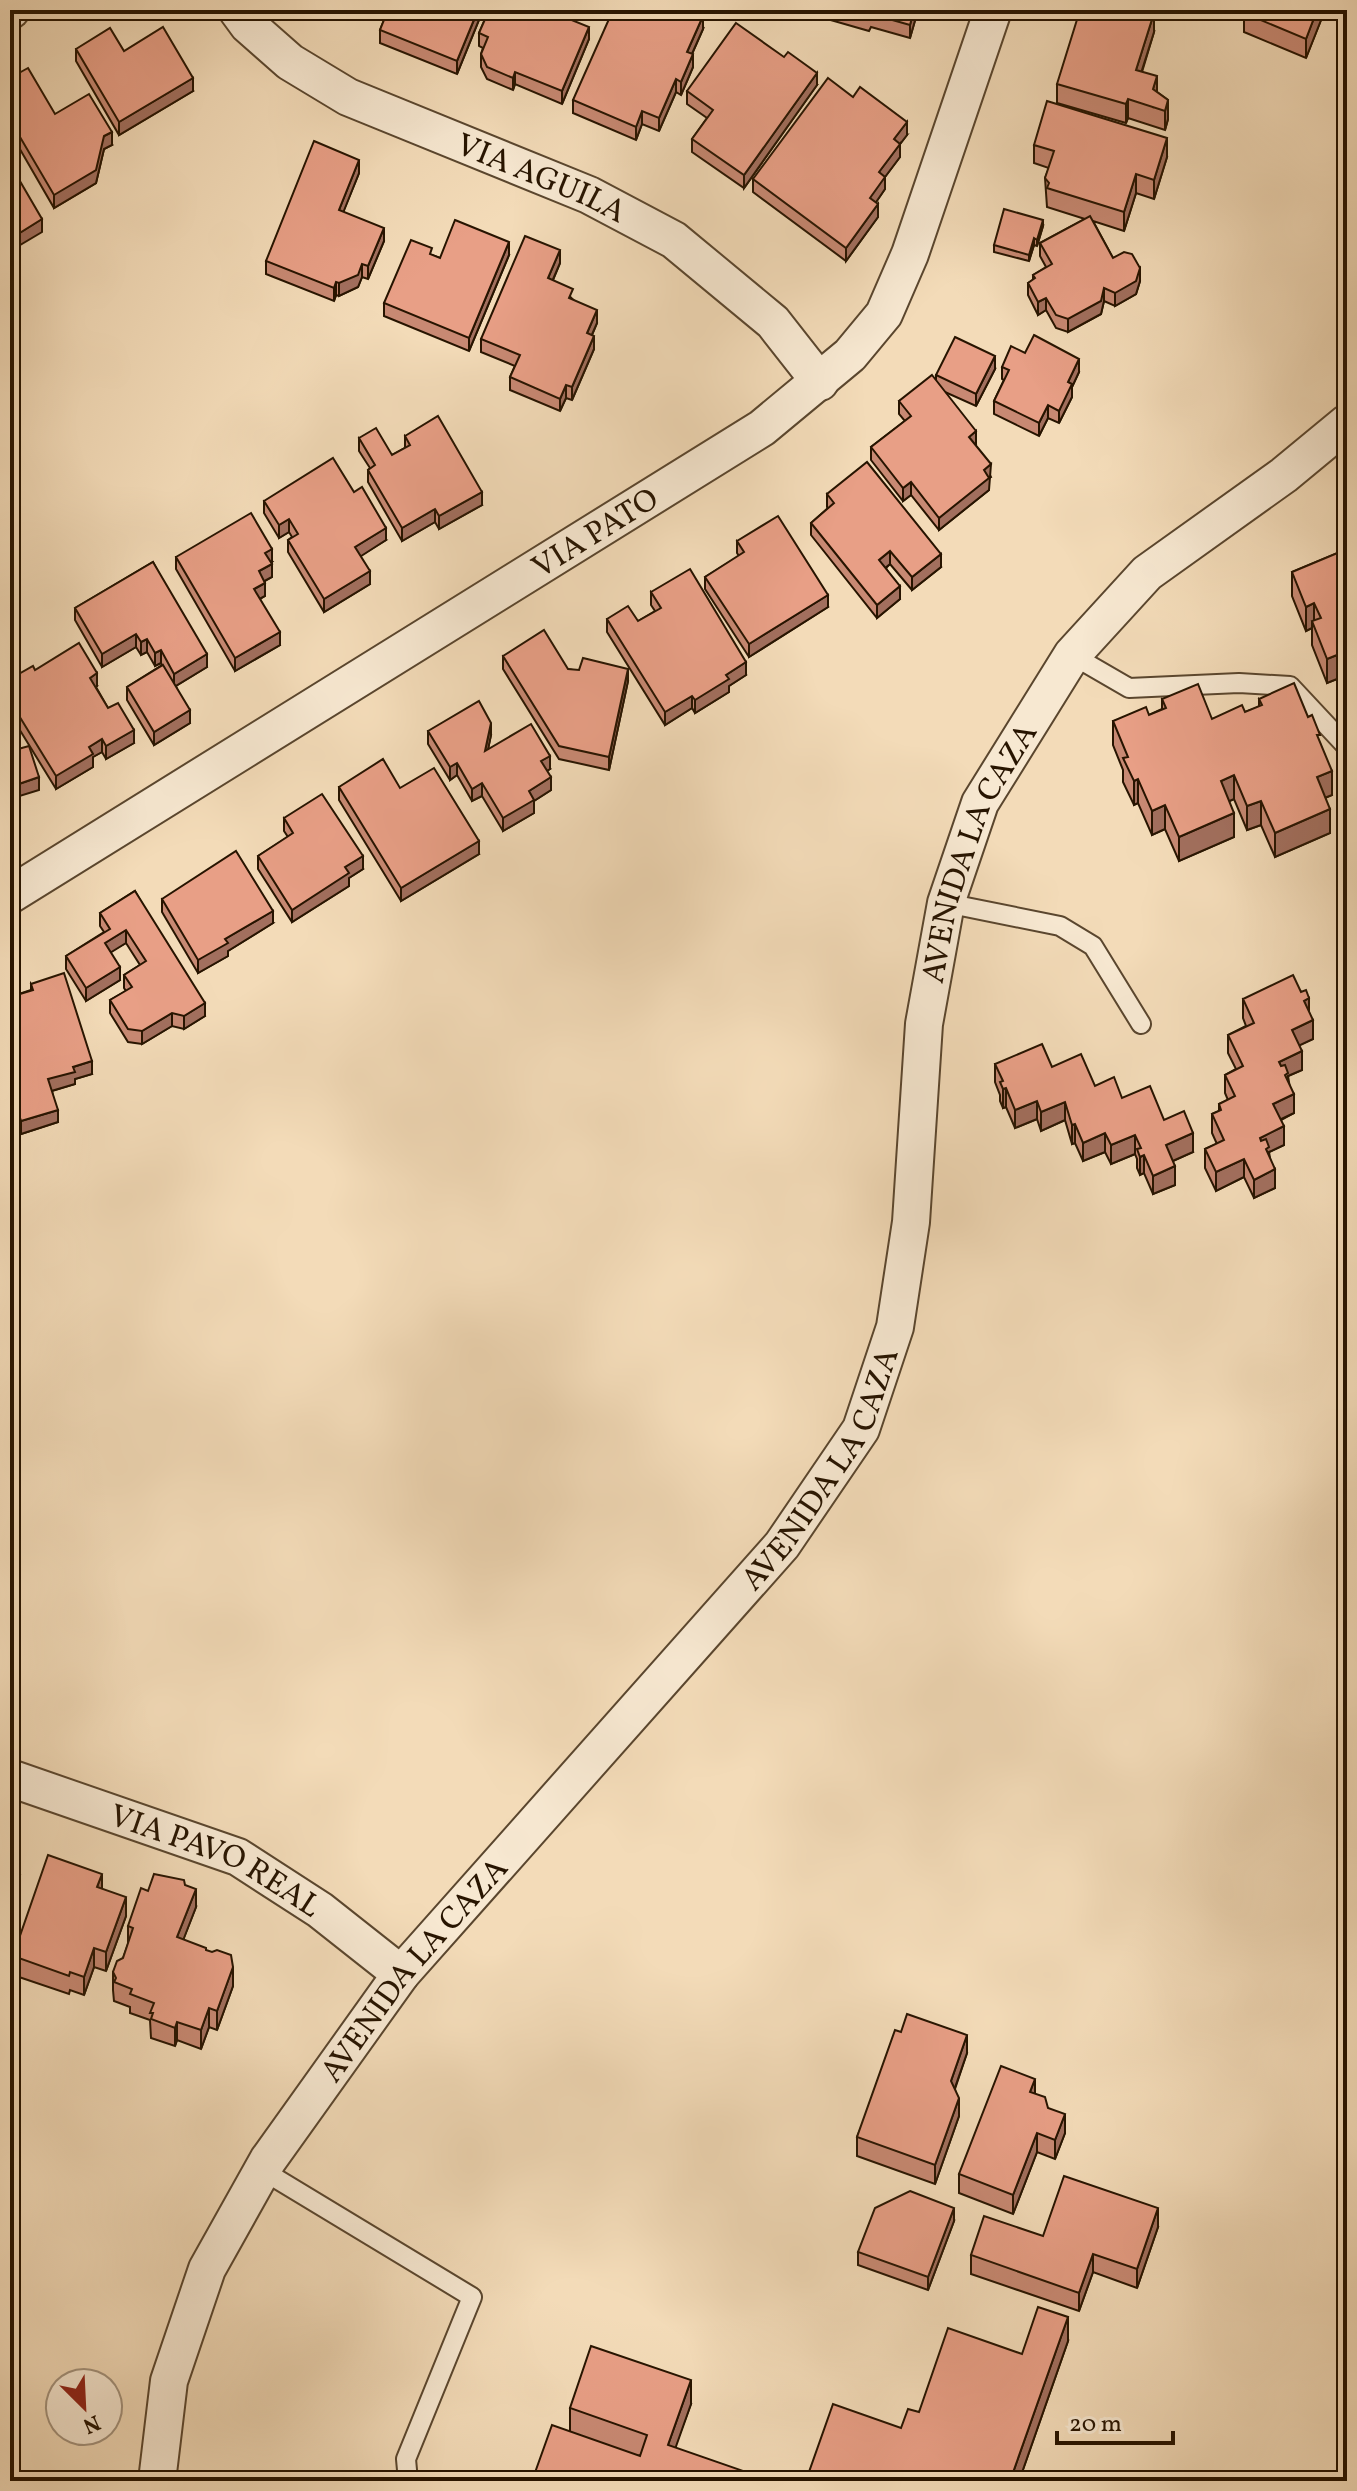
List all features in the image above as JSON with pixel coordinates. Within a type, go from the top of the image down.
[{"type":"street","name":"VIA AGUILA","points":[[237,10],[248,25],[290,62],[348,97],[589,195],[674,240],[773,322],[820,382]]},
{"type":"street","name":"VIA PATO","points":[[10,895],[762,428],[850,355],[884,314],[910,254],[993,10]]},
{"type":"street","name":"AVENIDA LA CAZA","points":[[157,2481],[169,2381],[207,2269],[262,2170],[401,1974],[782,1545],[861,1429],[895,1327],[911,1222],[924,1024],[946,903],[980,803],[1072,655],[1147,573],[1284,475],[1347,423]]},
{"type":"street","name":"VIA PAVO REAL","points":[[10,1778],[238,1857],[320,1910],[401,1974]]},
{"type":"lane","points":[[1072,655],[1129,688],[1239,683],[1290,686],[1347,747]]},
{"type":"lane","points":[[946,903],[1060,926],[1093,946],[1141,1024]]},
{"type":"lane","points":[[262,2170],[472,2297],[406,2459],[408,2481]]},
{"type":"building","points":[[388,10],[478,10],[457,61],[380,30]]},
{"type":"building","points":[[489,10],[573,10],[569,19],[589,27],[562,91],[515,72],[513,78],[487,67],[481,54],[488,37],[479,33]]},
{"type":"building","points":[[613,10],[690,10],[703,16],[687,52],[693,54],[681,82],[676,79],[659,118],[642,111],[636,127],[573,100]]},
{"type":"building","points":[[842,10],[914,10],[910,25]]},
{"type":"building","points":[[1080,10],[1141,10],[1154,13],[1136,70],[1157,76],[1153,89],[1168,100],[1165,111],[1128,99],[1126,104],[1057,84]]},
{"type":"building","points":[[1246,10],[1317,10],[1306,39],[1244,13]]},
{"type":"building","points":[[736,23],[784,57],[788,52],[817,73],[744,175],[692,139],[713,110],[687,91]]},
{"type":"building","points":[[163,27],[193,78],[119,122],[76,49],[110,28],[124,51]]},
{"type":"building","points":[[28,68],[55,114],[89,94],[112,132],[104,136],[96,170],[54,195],[10,120],[10,78]]},
{"type":"building","points":[[828,78],[853,97],[860,87],[907,122],[894,139],[900,144],[879,172],[885,177],[870,198],[878,204],[846,248],[753,179]]},
{"type":"building","points":[[1047,101],[1167,138],[1154,180],[1136,174],[1124,212],[1047,188],[1049,183],[1045,178],[1054,151],[1034,145]]},
{"type":"building","points":[[314,141],[359,160],[339,210],[384,228],[368,266],[362,264],[358,275],[336,282],[334,288],[266,261]]},
{"type":"building","points":[[10,164],[42,219],[10,239]]},
{"type":"building","points":[[1004,209],[1043,220],[1029,255],[994,245]]},
{"type":"building","points":[[1090,216],[1113,258],[1124,252],[1132,254],[1140,268],[1136,281],[1115,293],[1104,288],[1101,301],[1068,319],[1056,315],[1046,298],[1038,302],[1028,283],[1035,278],[1033,275],[1052,264],[1040,243]]},
{"type":"building","points":[[455,220],[509,242],[469,338],[384,303],[411,240],[432,248],[430,254],[440,258]]},
{"type":"building","points":[[525,236],[560,250],[548,278],[573,289],[569,298],[597,310],[587,333],[594,336],[572,387],[566,385],[560,399],[510,377],[520,355],[481,339]]},
{"type":"building","points":[[1034,335],[1079,359],[1068,382],[1072,384],[1059,411],[1048,405],[1039,423],[994,401],[1009,370],[1002,367],[1011,346],[1025,353]]},
{"type":"building","points":[[955,337],[995,356],[976,394],[936,375]]},
{"type":"building","points":[[932,375],[976,431],[969,437],[991,464],[984,470],[989,478],[939,518],[911,482],[903,488],[871,447],[911,416],[899,401]]},
{"type":"building","points":[[438,416],[482,492],[439,516],[435,509],[402,528],[368,470],[375,465],[359,438],[376,428],[392,455],[410,445],[405,436]]},
{"type":"building","points":[[333,458],[354,492],[362,487],[386,528],[355,547],[370,571],[324,599],[288,540],[298,534],[289,519],[279,525],[264,501]]},
{"type":"building","points":[[867,462],[941,554],[912,577],[890,551],[879,560],[900,586],[877,605],[811,523],[834,503],[827,494]]},
{"type":"building","points":[[251,513],[272,549],[265,553],[272,564],[259,571],[265,583],[254,589],[280,632],[235,658],[176,557]]},
{"type":"building","points":[[778,516],[828,595],[749,644],[705,577],[744,552],[737,541]]},
{"type":"building","points":[[1347,549],[1347,651],[1327,659],[1312,621],[1321,618],[1314,603],[1306,607],[1292,572]]},
{"type":"building","points":[[153,562],[207,654],[174,674],[161,650],[155,653],[147,639],[141,642],[136,634],[102,654],[75,608]]},
{"type":"building","points":[[690,569],[746,662],[726,675],[729,679],[695,700],[692,696],[665,712],[607,619],[628,606],[638,621],[661,608],[651,592]]},
{"type":"building","points":[[544,630],[568,669],[579,670],[583,658],[628,669],[609,757],[559,746],[503,656]]},
{"type":"building","points":[[79,643],[97,673],[90,678],[108,708],[118,703],[134,730],[106,746],[102,739],[89,747],[93,754],[56,776],[10,701],[10,679],[33,666],[35,670]]},
{"type":"building","points":[[163,665],[190,710],[154,732],[127,687]]},
{"type":"building","points":[[1294,683],[1308,717],[1312,715],[1332,771],[1317,777],[1330,809],[1275,833],[1261,801],[1247,806],[1234,775],[1221,781],[1234,813],[1179,837],[1165,805],[1152,811],[1138,779],[1134,781],[1123,758],[1128,757],[1113,721],[1146,707],[1149,715],[1166,708],[1162,699],[1198,684],[1212,719],[1242,705],[1245,712],[1262,705],[1259,699]]},
{"type":"building","points":[[479,701],[491,723],[485,751],[531,724],[550,756],[541,761],[551,777],[529,791],[534,800],[503,818],[482,783],[472,789],[457,763],[450,767],[428,731]]},
{"type":"building","points":[[29,746],[39,777],[10,787],[10,748],[11,751]]},
{"type":"building","points":[[383,759],[400,788],[434,768],[479,841],[401,888],[339,787]]},
{"type":"building","points":[[322,794],[363,856],[345,867],[349,873],[292,910],[258,856],[293,833],[284,818]]},
{"type":"building","points":[[236,851],[273,911],[225,939],[228,943],[198,960],[162,899]]},
{"type":"building","points":[[135,891],[205,1003],[184,1016],[172,1013],[142,1031],[128,1029],[110,1000],[132,987],[124,975],[146,961],[126,930],[105,943],[120,967],[86,988],[66,956],[110,929],[100,913]]},
{"type":"building","points":[[64,973],[92,1061],[73,1067],[75,1072],[48,1079],[58,1110],[21,1121],[10,1086],[10,997],[33,990],[31,984]]},
{"type":"building","points":[[1293,975],[1301,992],[1306,990],[1309,998],[1304,1001],[1313,1020],[1292,1030],[1302,1051],[1279,1062],[1281,1066],[1285,1065],[1288,1073],[1285,1075],[1294,1094],[1273,1104],[1284,1126],[1260,1138],[1261,1141],[1266,1139],[1269,1147],[1266,1149],[1275,1169],[1254,1180],[1244,1159],[1216,1172],[1205,1149],[1224,1140],[1212,1114],[1221,1110],[1219,1104],[1235,1096],[1225,1075],[1243,1066],[1228,1035],[1254,1023],[1243,999]]},
{"type":"building","points":[[1042,1044],[1052,1067],[1081,1054],[1095,1086],[1114,1077],[1122,1098],[1150,1086],[1164,1120],[1184,1111],[1193,1133],[1166,1145],[1175,1166],[1153,1176],[1144,1155],[1140,1157],[1137,1149],[1141,1148],[1135,1135],[1111,1145],[1105,1133],[1083,1143],[1075,1124],[1072,1125],[1065,1102],[1041,1112],[1037,1101],[1015,1110],[1006,1088],[1003,1089],[1000,1082],[1003,1081],[995,1064]]},
{"type":"building","points":[[48,1855],[102,1874],[97,1887],[126,1897],[106,1952],[94,1948],[84,1977],[70,1972],[69,1976],[13,1956]]},
{"type":"building","points":[[10,1871],[20,1875],[10,1903]]},
{"type":"building","points":[[154,1874],[184,1880],[185,1885],[196,1889],[177,1937],[212,1952],[217,1950],[231,1955],[233,1967],[217,2011],[209,2008],[201,2030],[177,2022],[175,2028],[151,2019],[154,2003],[130,1994],[132,1989],[114,1982],[113,1972],[117,1961],[123,1958],[133,1928],[128,1926],[141,1888],[148,1891]]},
{"type":"building","points":[[907,2014],[967,2035],[951,2081],[959,2098],[935,2165],[857,2137],[895,2030],[901,2032]]},
{"type":"building","points":[[1001,2066],[1035,2079],[1030,2092],[1045,2097],[1048,2108],[1065,2114],[1055,2140],[1037,2133],[1013,2195],[959,2174]]},
{"type":"building","points":[[1064,2176],[1158,2208],[1137,2269],[1093,2254],[1079,2293],[971,2255],[984,2216],[1043,2236]]},
{"type":"building","points":[[910,2191],[954,2208],[928,2277],[858,2252],[875,2208]]},
{"type":"building","points":[[1038,2307],[1068,2317],[1010,2481],[979,2481],[962,2475],[960,2481],[834,2481],[809,2472],[833,2404],[901,2428],[908,2409],[919,2412],[948,2328],[1022,2354]]},
{"type":"building","points":[[591,2346],[691,2380],[668,2445],[772,2481],[532,2481],[552,2425],[640,2456],[647,2435],[570,2408]]}]
